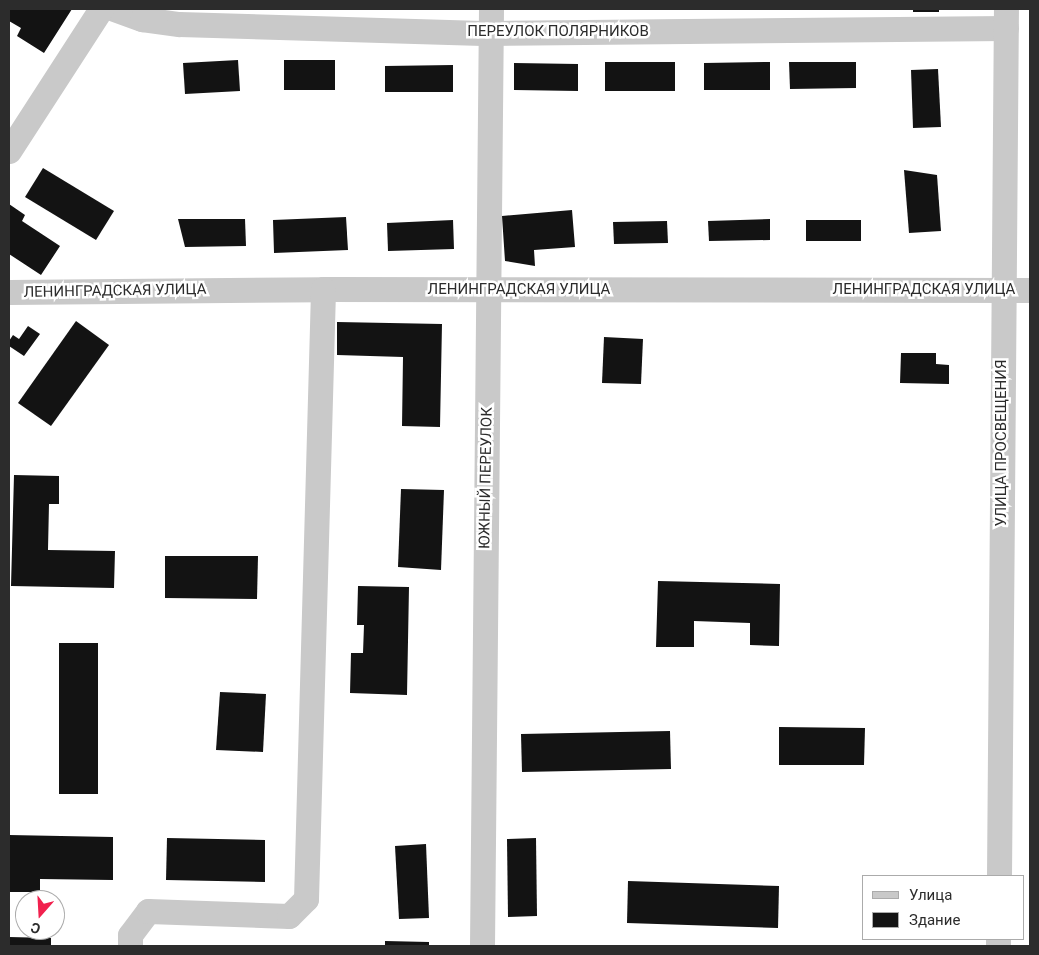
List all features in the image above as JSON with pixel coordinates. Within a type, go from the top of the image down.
[{"type":"street","points":[[9,151],[101,9]]},
{"type":"street","name":"ПЕРЕУЛОК ПОЛЯРНИКОВ","points":[[114,9],[142,19],[179,24],[490,33],[1006,18]]},
{"type":"street","name":"ЮЖНЫЙ ПЕРЕУЛОК","points":[[482,946],[491,9]]},
{"type":"street","name":"УЛИЦА ПРОСВЕЩЕНИЯ","points":[[999,875],[1006,18]]},
{"type":"street","points":[[130,946],[130,935],[148,911],[289,916],[306,899],[323,289]]},
{"type":"street","name":"ЛЕНИНГРАДСКАЯ УЛИЦА","points":[[9,292],[323,289],[1030,290]]},
{"type":"building","points":[[9,9],[72,9],[44,53],[17,36],[21,28],[9,21]]},
{"type":"building","points":[[913,9],[939,9],[939,12],[913,12]]},
{"type":"building","points":[[238,60],[240,91],[185,94],[183,63]]},
{"type":"building","points":[[284,60],[335,60],[335,90],[284,90]]},
{"type":"building","points":[[605,62],[675,62],[675,91],[605,91]]},
{"type":"building","points":[[770,62],[770,90],[704,90],[704,63]]},
{"type":"building","points":[[789,62],[856,62],[856,88],[790,89]]},
{"type":"building","points":[[514,63],[578,64],[578,91],[514,90]]},
{"type":"building","points":[[453,65],[453,92],[385,92],[385,66]]},
{"type":"building","points":[[938,69],[941,127],[913,128],[911,70]]},
{"type":"building","points":[[43,168],[114,211],[96,240],[25,197]]},
{"type":"building","points":[[904,170],[937,175],[941,231],[909,233]]},
{"type":"building","points":[[9,204],[25,215],[22,221],[60,246],[41,275],[9,254]]},
{"type":"building","points":[[572,210],[575,247],[534,250],[535,266],[505,261],[502,216]]},
{"type":"building","points":[[346,217],[348,250],[274,253],[273,220]]},
{"type":"building","points":[[178,219],[245,219],[246,246],[185,247]]},
{"type":"building","points":[[770,219],[770,240],[709,241],[708,221]]},
{"type":"building","points":[[453,220],[454,249],[388,251],[387,223]]},
{"type":"building","points":[[806,220],[861,220],[861,241],[806,241]]},
{"type":"building","points":[[667,221],[668,243],[614,244],[613,222]]},
{"type":"building","points":[[76,321],[109,345],[51,426],[18,403]]},
{"type":"building","points":[[337,322],[442,324],[440,427],[402,426],[403,357],[337,355]]},
{"type":"building","points":[[28,326],[40,334],[24,356],[9,346],[9,341],[13,335],[19,339]]},
{"type":"building","points":[[604,337],[643,339],[641,384],[602,383]]},
{"type":"building","points":[[901,353],[936,353],[936,364],[949,365],[949,384],[900,383]]},
{"type":"building","points":[[14,475],[59,476],[59,504],[49,504],[48,550],[115,551],[114,588],[11,586]]},
{"type":"building","points":[[401,489],[444,490],[441,570],[398,567]]},
{"type":"building","points":[[165,556],[258,556],[257,599],[165,598]]},
{"type":"building","points":[[658,581],[780,584],[779,646],[750,645],[750,623],[694,621],[694,647],[656,647]]},
{"type":"building","points":[[358,586],[409,587],[407,695],[350,693],[351,653],[363,653],[364,625],[357,625]]},
{"type":"building","points":[[59,643],[98,643],[98,794],[59,794]]},
{"type":"building","points":[[220,692],[266,694],[263,752],[216,750]]},
{"type":"building","points":[[779,727],[865,728],[864,765],[779,765]]},
{"type":"building","points":[[670,731],[671,769],[522,772],[521,734]]},
{"type":"building","points":[[9,835],[113,837],[113,880],[40,879],[40,890],[15,890],[15,892],[9,892]]},
{"type":"building","points":[[167,838],[265,840],[265,882],[166,880]]},
{"type":"building","points":[[536,838],[537,916],[508,917],[507,839]]},
{"type":"building","points":[[426,844],[429,918],[399,919],[395,846]]},
{"type":"building","points":[[628,881],[779,886],[778,928],[627,923]]},
{"type":"building","points":[[9,937],[15,937],[15,940],[51,940],[51,946],[9,946]]},
{"type":"building","points":[[385,941],[429,942],[429,946],[385,946]]}]
